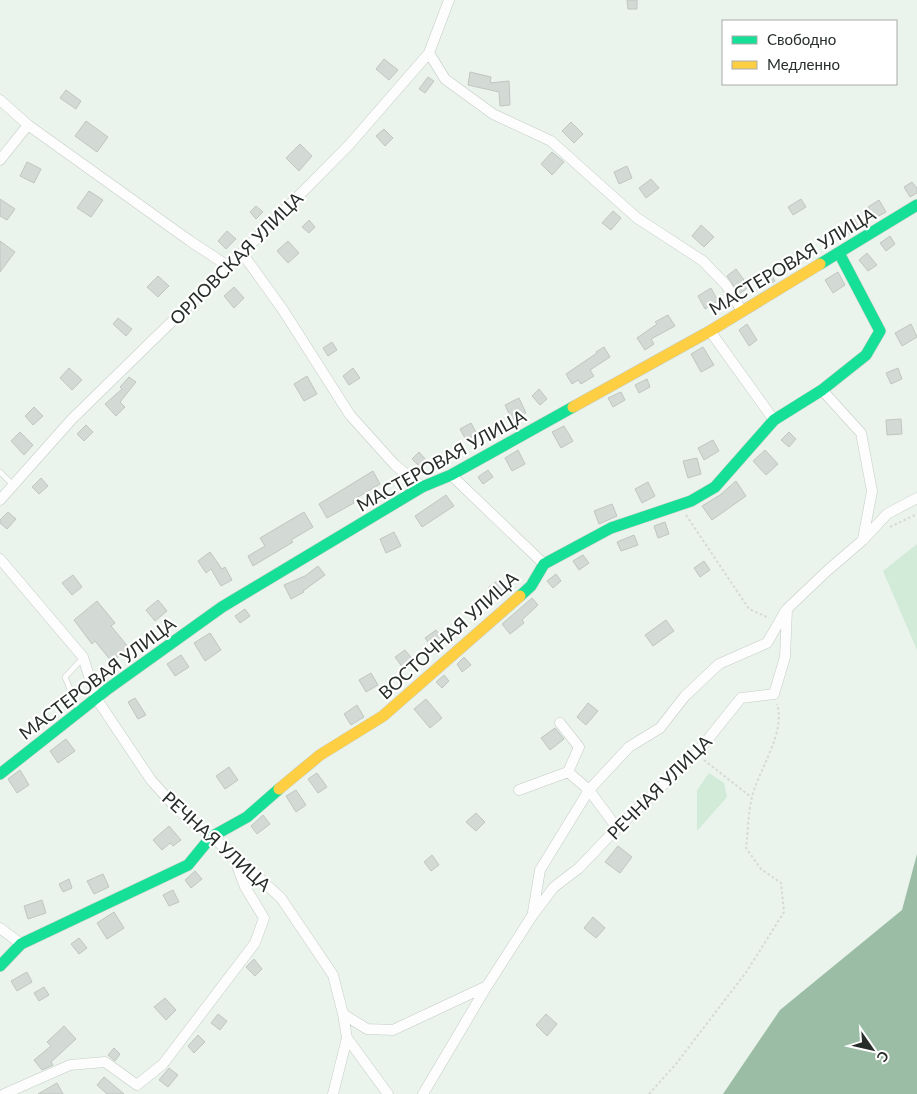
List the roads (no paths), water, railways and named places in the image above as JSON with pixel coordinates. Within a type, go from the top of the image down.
[{"type":"street","name":"ОРЛОВСКАЯ УЛИЦА","points":[[0,500],[72,419],[242,253],[349,145],[429,52],[449,0]]},
{"type":"street","points":[[429,52],[445,79],[493,114],[551,141],[637,218],[703,261],[726,285],[742,311]]},
{"type":"street","points":[[0,100],[28,125],[228,266]]},
{"type":"street","points":[[0,160],[28,125]]},
{"type":"street","name":"МАСТЕРОВАЯ УЛИЦА","points":[[0,774],[96,698],[222,607],[422,488],[451,475],[710,331],[917,205]]},
{"type":"street","points":[[242,253],[283,310],[350,415],[395,465],[422,488]]},
{"type":"street","points":[[451,475],[544,564],[611,528],[691,501],[715,487],[774,420],[822,390],[866,355],[880,331],[839,253]]},
{"type":"street","points":[[710,331],[774,420]]},
{"type":"street","points":[[822,390],[861,433],[872,491],[863,540]]},
{"type":"street","name":"РЕЧНАЯ УЛИЦА","points":[[532,916],[540,870],[589,790],[629,747],[660,728],[685,696],[718,664],[767,643],[787,608],[863,540],[887,514],[917,498]]},
{"type":"street","name":"РЕЧНАЯ УЛИЦА","points":[[0,559],[83,657],[96,698],[151,780],[177,809],[232,854],[281,898],[333,975],[347,1038],[333,1094]]},
{"type":"street","name":"ВОСТОЧНАЯ УЛИЦА","points":[[21,944],[188,865],[211,837],[247,817],[320,755],[383,716],[531,586],[544,564]]},
{"type":"street","name":"РЕЧНАЯ УЛИЦА","points":[[423,1094],[487,986],[532,916],[554,887],[579,868],[617,828],[696,754],[740,698],[774,694],[785,658],[787,608]]},
{"type":"street","points":[[519,790],[568,772],[579,747],[560,723]]},
{"type":"street","points":[[568,772],[589,790],[617,828]]},
{"type":"street","points":[[4,1094],[70,1065],[105,1062],[137,1085],[163,1064],[255,944],[264,918],[245,887],[232,854]]},
{"type":"street","points":[[0,928],[21,944],[0,966]]},
{"type":"street","points":[[343,1014],[367,1029],[392,1030],[487,986]]},
{"type":"street","points":[[347,1038],[388,1094]]},
{"type":"lane","points":[[0,472],[13,485]]},
{"type":"lane","points":[[79,711],[65,677],[83,657]]}]
